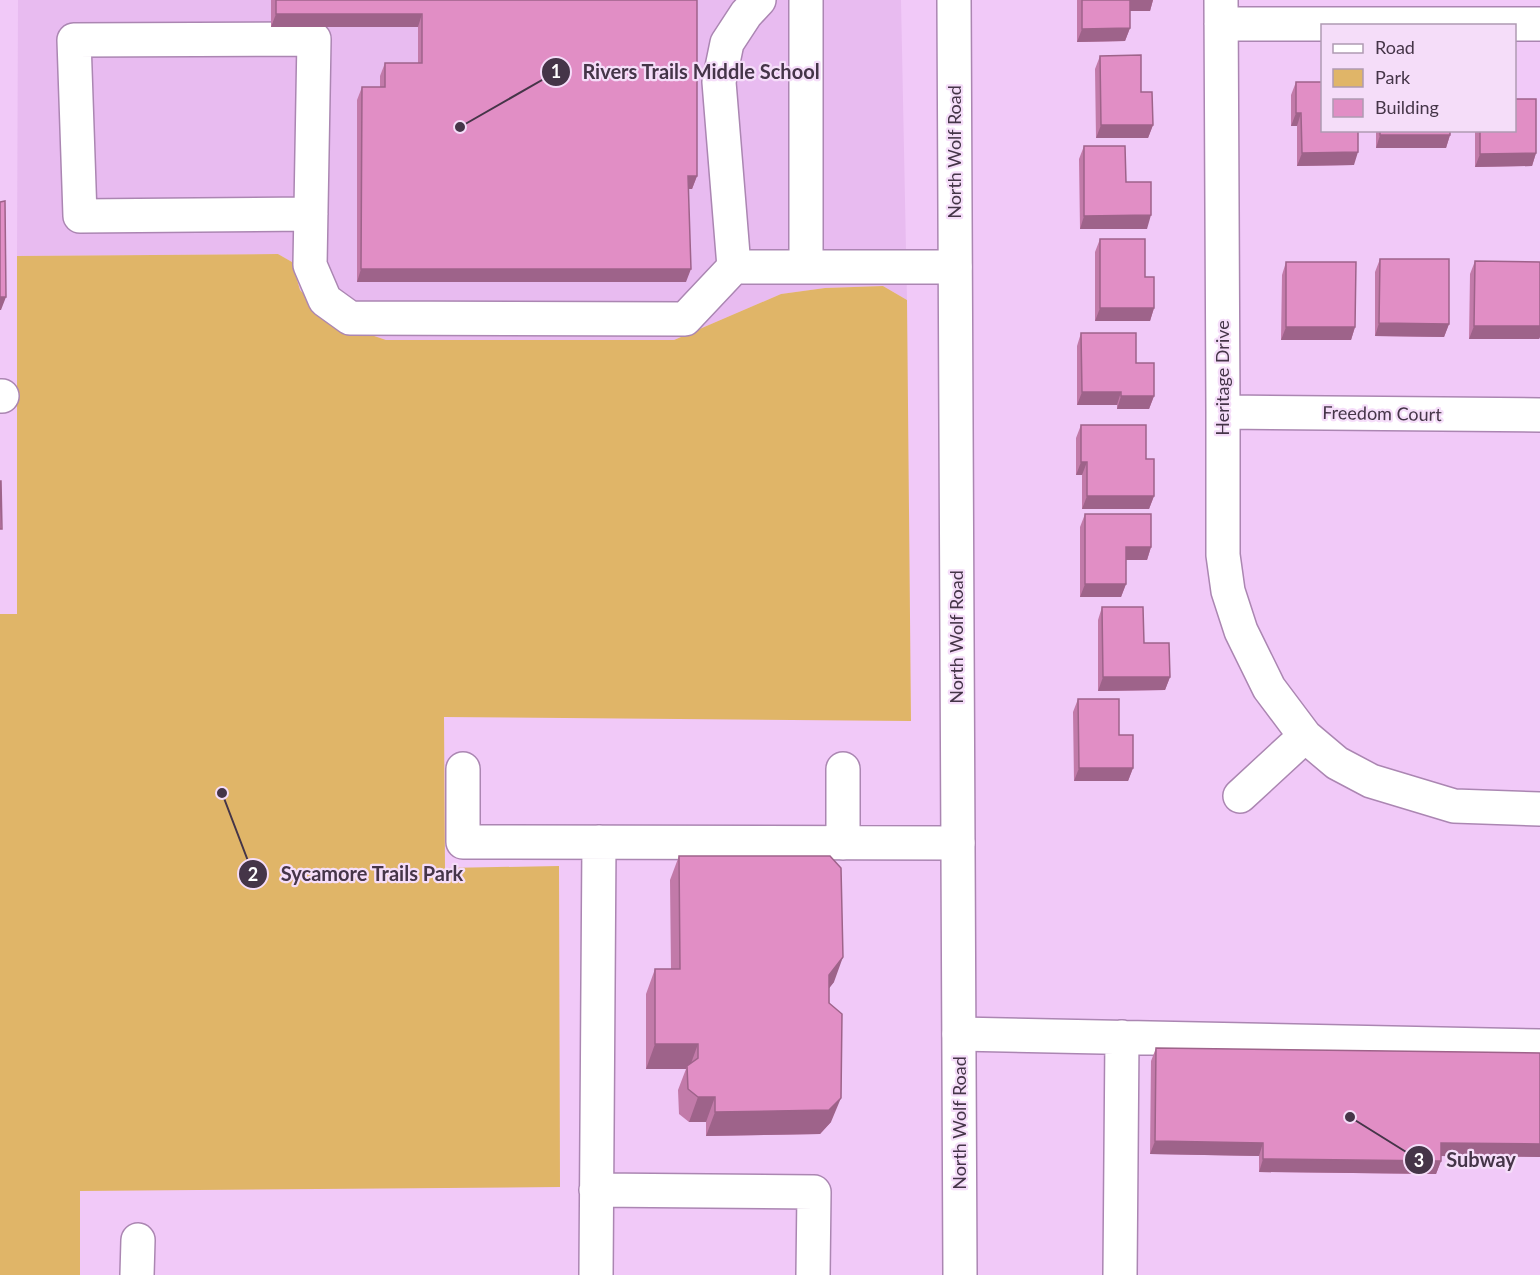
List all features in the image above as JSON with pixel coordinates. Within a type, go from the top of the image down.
[{"type":"street","points":[[734,267],[719,82],[727,43],[746,14],[759,0]]},
{"type":"street","points":[[807,0],[807,267]]},
{"type":"street","name":"North Wolf Road","points":[[954,0],[960,1275]]},
{"type":"street","points":[[1221,12],[1540,24]]},
{"type":"street","name":"Heritage Drive","points":[[1221,12],[1223,555],[1228,591],[1241,631],[1269,687],[1305,736],[1337,763],[1371,781],[1455,806],[1540,809]]},
{"type":"street","points":[[311,214],[80,216],[75,40],[315,39],[310,265],[325,300],[350,318],[685,319],[734,267],[955,267]]},
{"type":"street","name":"Freedom Court","points":[[1223,412],[1540,415]]},
{"type":"street","points":[[1240,796],[1305,736]]},
{"type":"street","points":[[463,769],[463,842],[958,843]]},
{"type":"street","points":[[843,769],[843,843]]},
{"type":"street","points":[[596,1275],[599,842]]},
{"type":"street","points":[[959,1034],[1540,1046]]},
{"type":"street","points":[[1120,1275],[1122,1037]]},
{"type":"street","points":[[596,1190],[814,1192],[813,1275]]},
{"type":"street","points":[[137,1275],[138,1240]]},
{"type":"shaded area","points":[[18,0],[901,0],[907,300],[883,286],[825,288],[781,294],[674,340],[386,340],[330,321],[300,290],[292,262],[278,254],[17,256]]},
{"type":"green space","points":[[278,254],[292,262],[300,290],[330,321],[386,340],[674,340],[781,294],[825,288],[883,286],[907,300],[911,721],[444,717],[445,868],[559,866],[560,1187],[80,1191],[80,1275],[0,1275],[0,614],[17,614],[17,256]]},
{"type":"building","points":[[276,0],[697,0],[697,176],[688,176],[691,269],[361,269],[362,87],[385,87],[385,63],[422,63],[422,14],[276,14]]},
{"type":"building","points":[[1082,0],[1130,0],[1130,28],[1082,29]]},
{"type":"building","points":[[1141,55],[1141,92],[1152,92],[1153,125],[1101,125],[1100,56]]},
{"type":"building","points":[[1296,82],[1321,82],[1321,132],[1358,132],[1358,152],[1302,153],[1301,113],[1296,113]]},
{"type":"building","points":[[1516,99],[1536,99],[1536,153],[1480,154],[1480,132],[1516,132]]},
{"type":"building","points":[[1380,132],[1450,132],[1450,135],[1380,135]]},
{"type":"building","points":[[1084,146],[1125,146],[1126,182],[1151,182],[1151,215],[1084,216]]},
{"type":"building","points":[[5,201],[6,297],[0,297],[0,202]]},
{"type":"building","points":[[1100,239],[1145,239],[1145,277],[1154,277],[1154,308],[1100,308]]},
{"type":"building","points":[[1380,259],[1449,259],[1449,324],[1379,323]]},
{"type":"building","points":[[1475,261],[1540,262],[1540,326],[1474,326]]},
{"type":"building","points":[[1286,262],[1356,262],[1355,327],[1286,327]]},
{"type":"building","points":[[1081,333],[1136,333],[1136,363],[1154,363],[1154,396],[1121,396],[1121,392],[1082,392]]},
{"type":"building","points":[[1081,425],[1146,425],[1146,459],[1154,459],[1154,496],[1087,496],[1087,462],[1081,462]]},
{"type":"building","points":[[1,481],[2,529],[0,529]]},
{"type":"building","points":[[1085,514],[1151,514],[1151,547],[1126,547],[1126,584],[1085,584]]},
{"type":"building","points":[[1102,607],[1143,607],[1144,643],[1169,643],[1170,677],[1103,677]]},
{"type":"building","points":[[1078,699],[1119,699],[1119,735],[1133,735],[1133,768],[1079,768]]},
{"type":"building","points":[[679,856],[830,856],[841,868],[843,957],[829,975],[829,1003],[842,1014],[841,1098],[829,1110],[715,1112],[715,1097],[698,1097],[688,1089],[687,1066],[698,1058],[698,1044],[655,1044],[655,969],[680,969]]},
{"type":"building","points":[[1156,1048],[1540,1053],[1540,1144],[1441,1143],[1441,1161],[1263,1159],[1263,1143],[1155,1141]]},
{"type":"place","name":"Rivers Trails Middle School","points":[[460,127]]},
{"type":"place","name":"Sycamore Trails Park","points":[[222,793]]},
{"type":"place","name":"Subway","points":[[1350,1117]]}]
